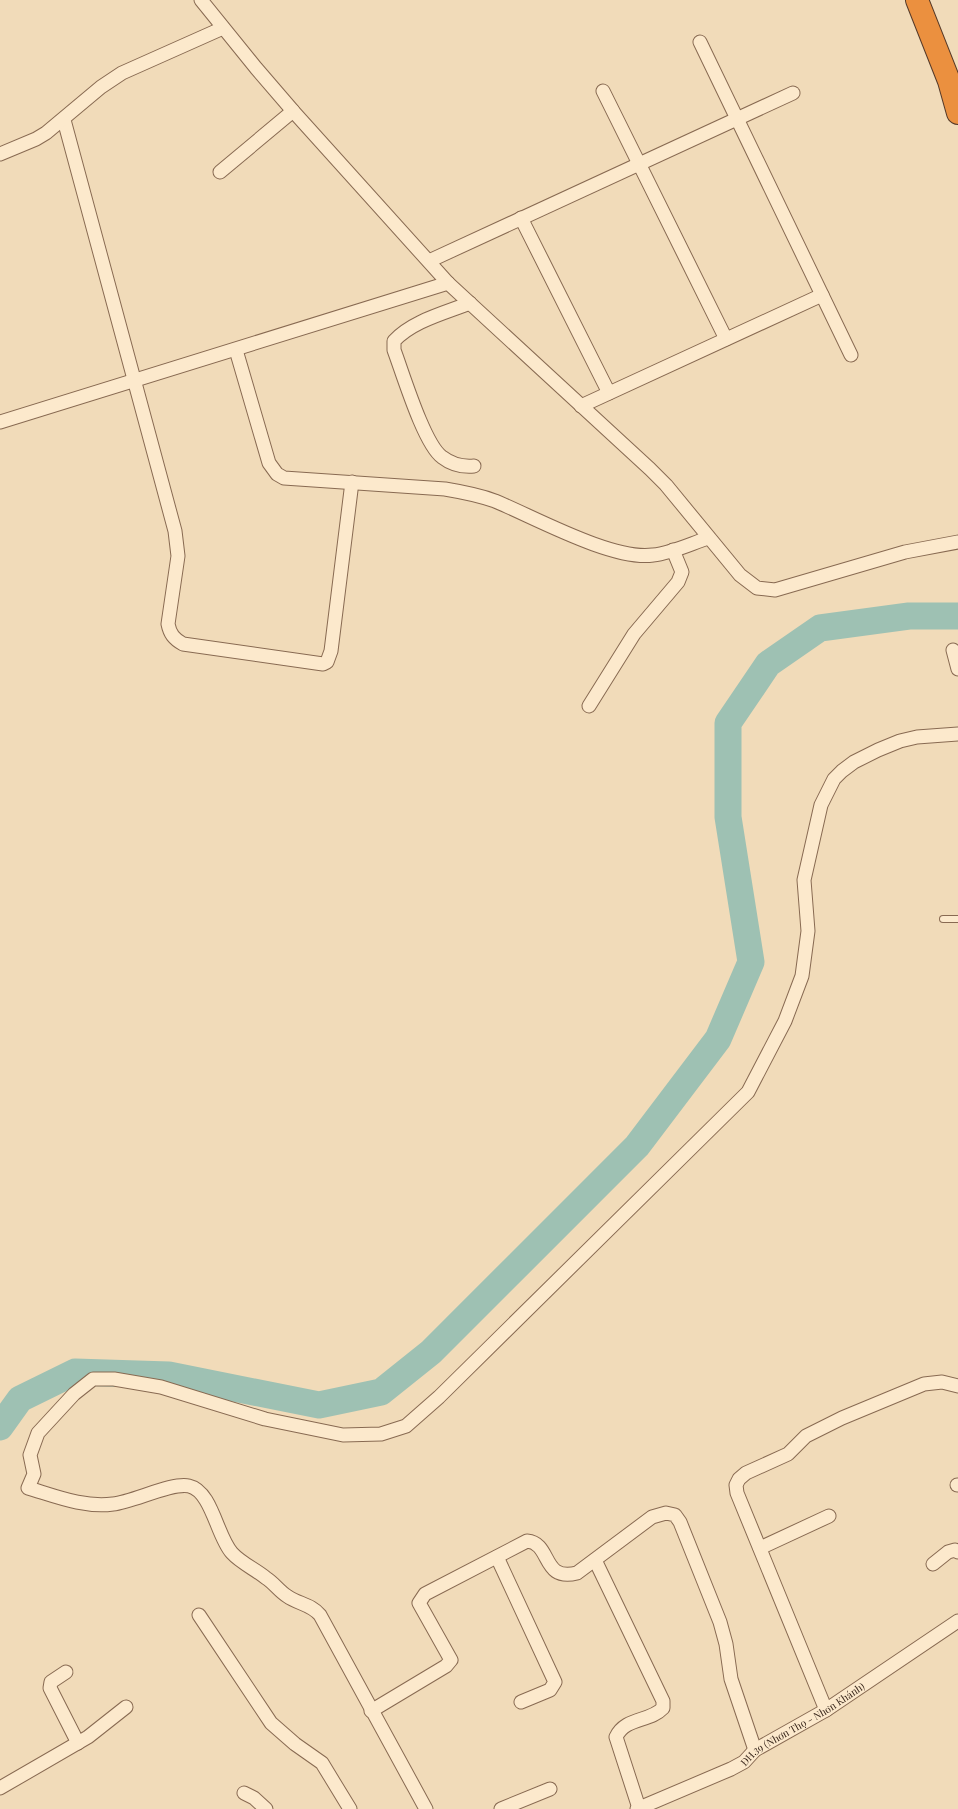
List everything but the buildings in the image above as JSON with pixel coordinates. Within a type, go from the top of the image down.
[{"type":"highway","points":[[917,0],[949,81],[958,113]]},
{"type":"street","points":[[201,0],[293,111],[448,283],[650,469],[666,485],[708,538],[740,575],[757,588],[775,590],[905,552],[958,542]]},
{"type":"street","points":[[0,154],[36,139],[64,120],[101,87],[122,73],[223,28]]},
{"type":"street","points":[[700,42],[851,355]]},
{"type":"street","points":[[603,91],[726,339]]},
{"type":"street","points":[[429,261],[793,93]]},
{"type":"street","points":[[220,172],[293,111]]},
{"type":"street","points":[[64,120],[177,544],[178,556],[168,624],[172,636],[183,644],[323,664],[327,662],[331,651],[352,482]]},
{"type":"street","points":[[521,218],[609,393]]},
{"type":"street","points":[[0,422],[134,382],[448,283]]},
{"type":"street","points":[[581,406],[822,295]]},
{"type":"street","points":[[470,303],[414,326],[394,341],[394,350],[424,429],[433,448],[441,457],[450,462],[463,466],[474,466]]},
{"type":"street","points":[[236,350],[266,454],[272,469],[284,478],[445,489],[471,493],[495,501],[583,539],[630,555],[652,556],[708,538]]},
{"type":"street","points":[[589,706],[634,634],[678,582],[682,572],[673,550]]},
{"type":"street","points":[[953,650],[958,669]]},
{"type":"street","points":[[426,1809],[371,1711],[320,1615],[311,1607],[286,1596],[268,1579],[232,1553],[226,1546],[208,1504],[197,1489],[189,1485],[178,1486],[120,1503],[95,1505],[28,1488],[34,1474],[30,1455],[38,1433],[74,1394],[93,1379],[114,1379],[161,1386],[265,1419],[343,1435],[381,1434],[406,1426],[439,1397],[748,1092],[785,1022],[802,976],[808,931],[804,880],[821,805],[834,779],[854,762],[900,741],[923,736],[958,734]]},
{"type":"street","points":[[826,1710],[737,1493],[736,1485],[739,1479],[746,1473],[788,1454],[806,1436],[898,1395],[935,1381],[958,1386]]},
{"type":"street","points":[[371,1711],[446,1666],[451,1660],[420,1603],[425,1594],[528,1541],[538,1546],[552,1567],[562,1575],[578,1573],[652,1517],[666,1513],[675,1515],[680,1522],[720,1622],[726,1644],[731,1679],[755,1750]]},
{"type":"street","points":[[760,1548],[829,1516]]},
{"type":"street","points":[[933,1564],[948,1552],[955,1550],[958,1552]]},
{"type":"street","points":[[497,1557],[554,1682],[550,1690],[521,1702]]},
{"type":"street","points":[[595,1560],[663,1701],[663,1708],[659,1712],[632,1722],[619,1729],[616,1737],[638,1809]]},
{"type":"street","points":[[199,1615],[271,1724],[322,1763],[350,1809]]},
{"type":"street","name":"ĐH.39 (Nhơn Thọ - Nhơn Khánh)","points":[[638,1809],[731,1770],[744,1762],[755,1750],[826,1710],[958,1620]]},
{"type":"street","points":[[66,1672],[51,1682],[50,1688],[78,1743]]},
{"type":"street","points":[[0,1788],[78,1743],[126,1707]]},
{"type":"street","points":[[501,1809],[550,1789]]},
{"type":"street","points":[[244,1793],[254,1798],[266,1809]]},
{"type":"lane","points":[[943,919],[958,919]]},
{"type":"waterway","points":[[0,1427],[20,1399],[75,1372],[169,1375],[319,1405],[381,1392],[431,1352],[637,1146],[718,1039],[751,962],[728,817],[728,723],[768,664],[820,628],[909,616],[958,616]]}]
